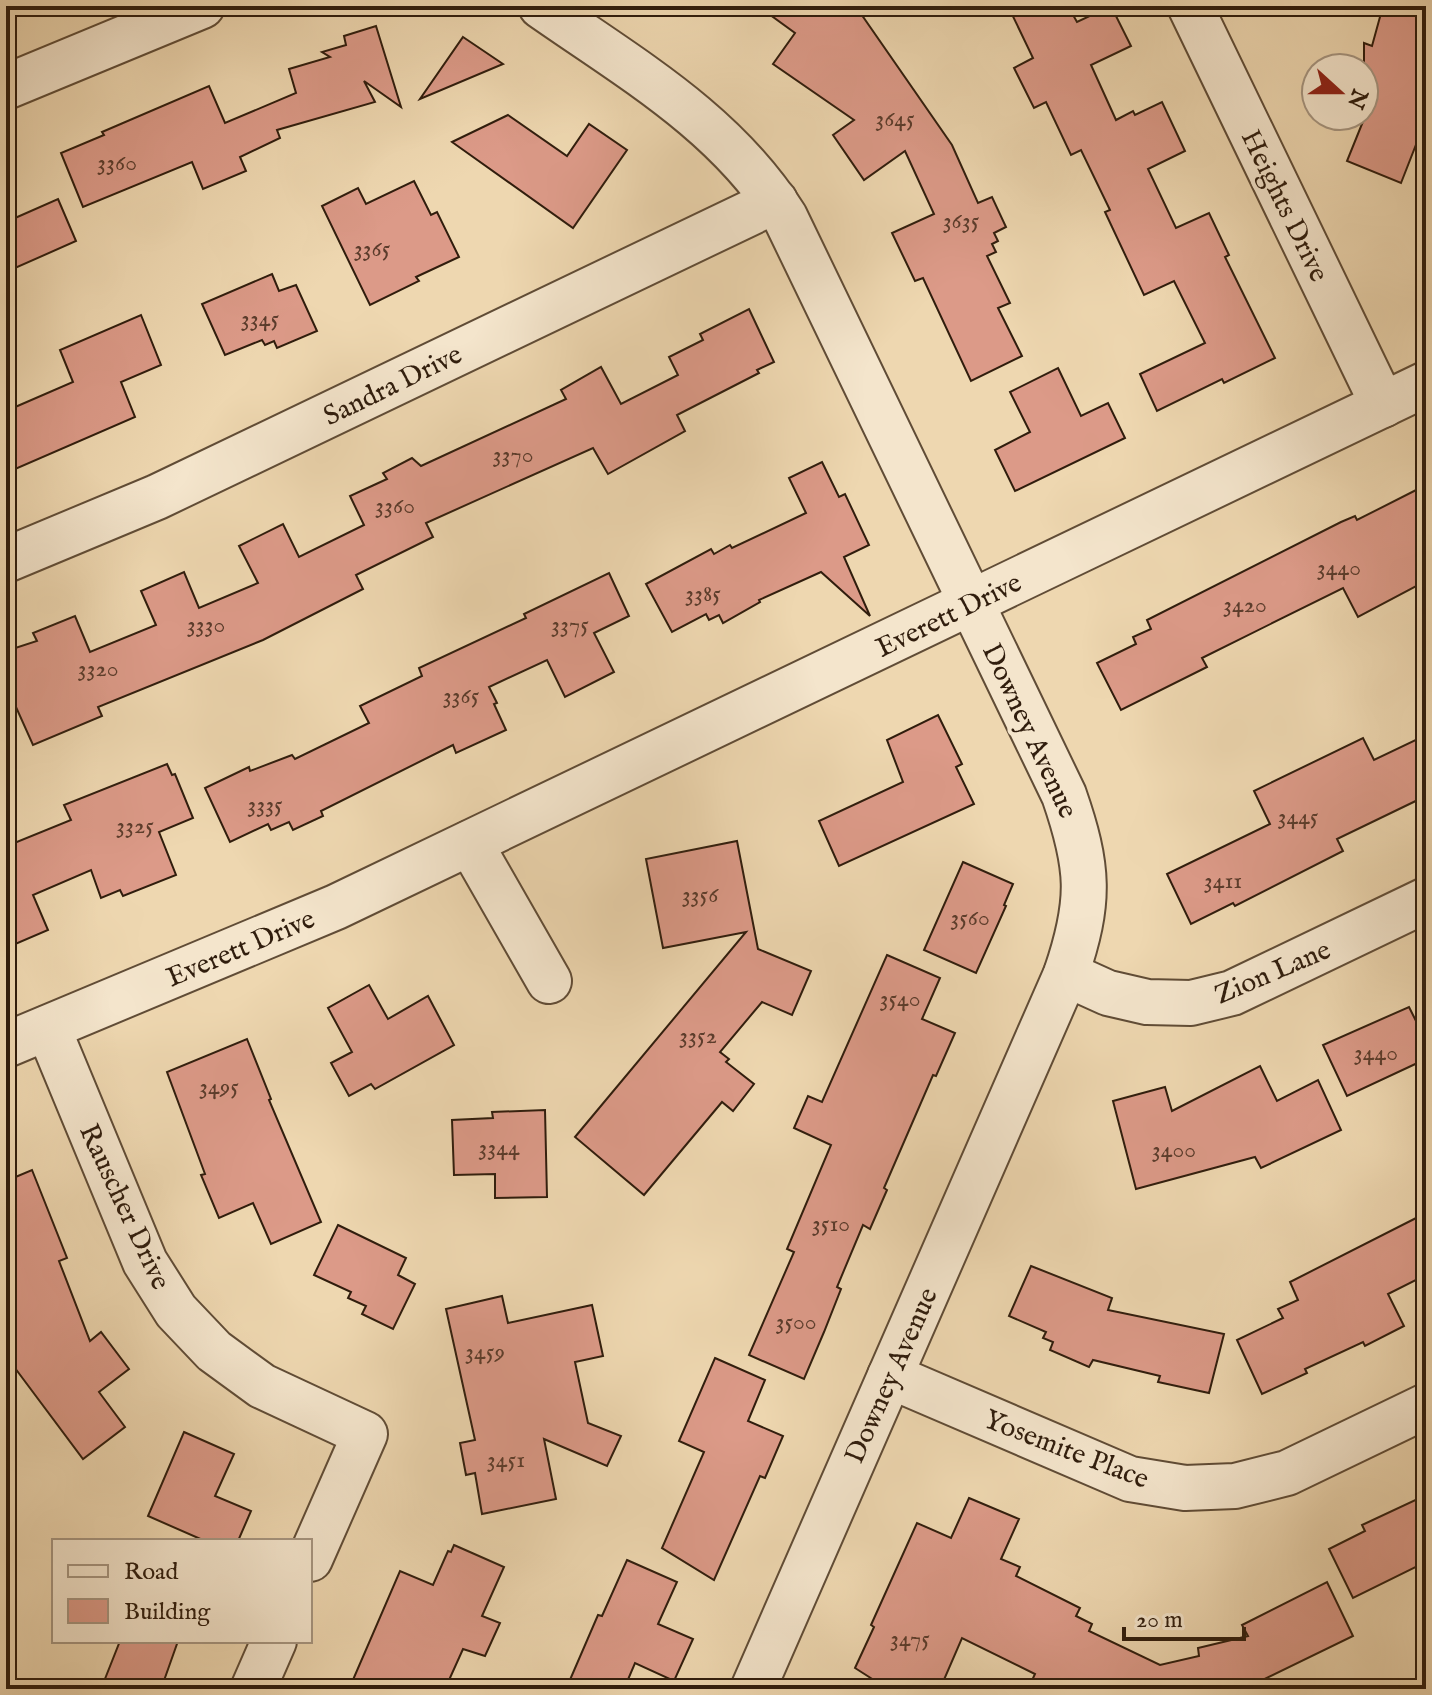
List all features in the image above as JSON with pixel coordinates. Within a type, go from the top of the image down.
[{"type":"street","points":[[6,87],[202,6]]},
{"type":"street","name":"Downey Avenue","points":[[541,6],[692,112],[736,152],[775,201],[1064,795],[1080,839],[1085,884],[1080,933],[1066,974],[753,1689]]},
{"type":"street","name":"Heights Drive","points":[[1190,6],[1383,405]]},
{"type":"street","name":"Sandra Drive","points":[[6,560],[157,497],[775,201]]},
{"type":"street","name":"Everett Drive","points":[[6,1045],[336,907],[1426,384]]},
{"type":"street","points":[[470,843],[549,981]]},
{"type":"street","name":"Zion Lane","points":[[1066,974],[1108,993],[1147,1002],[1191,1003],[1232,993],[1426,900]]},
{"type":"street","name":"Rauscher Drive","points":[[48,1028],[145,1262],[176,1311],[214,1351],[262,1386],[365,1434],[312,1554]]},
{"type":"street","name":"Yosemite Place","points":[[890,1376],[1130,1479],[1185,1488],[1235,1486],[1287,1473],[1426,1406]]},
{"type":"street","points":[[253,1689],[273,1643]]},
{"type":"building","points":[[758,6],[851,6],[859,11],[952,145],[978,203],[992,197],[1006,227],[994,233],[998,241],[992,244],[996,252],[987,256],[1010,303],[998,308],[1022,356],[971,381],[923,278],[915,281],[892,233],[934,214],[905,151],[864,180],[833,135],[854,120],[773,64],[795,33]]},
{"type":"building","points":[[1008,6],[1068,6],[1077,22],[1111,6],[1131,46],[1091,65],[1116,120],[1162,102],[1185,151],[1148,169],[1176,228],[1209,213],[1229,255],[1225,257],[1275,358],[1224,383],[1222,379],[1157,411],[1140,374],[1205,343],[1174,281],[1144,295],[1105,212],[1110,210],[1081,150],[1071,155],[1046,102],[1034,108],[1014,68],[1033,58]]},
{"type":"building","points":[[1383,6],[1395,6],[1426,15],[1426,119],[1401,183],[1347,161],[1359,132],[1380,132],[1380,52],[1364,52],[1364,43],[1372,46]]},
{"type":"building","points":[[376,26],[401,107],[364,81],[375,102],[277,130],[280,138],[240,157],[246,171],[203,189],[192,162],[83,207],[61,153],[209,86],[225,123],[296,93],[289,69],[330,57],[322,52],[346,45],[344,36]]},
{"type":"building","points":[[463,37],[503,64],[420,99]]},
{"type":"building","points":[[508,115],[567,156],[589,124],[627,150],[573,228],[452,142]]},
{"type":"building","points":[[414,181],[431,215],[437,212],[459,257],[416,277],[419,281],[370,305],[322,206],[358,188],[366,204]]},
{"type":"building","points":[[58,199],[76,241],[6,272],[6,222]]},
{"type":"building","points":[[272,274],[279,291],[296,285],[317,331],[277,348],[274,341],[265,345],[262,340],[225,355],[202,304]]},
{"type":"building","points":[[749,309],[774,362],[757,370],[759,373],[677,415],[685,431],[608,474],[593,448],[426,523],[433,537],[356,575],[363,589],[263,640],[98,707],[102,716],[33,745],[16,707],[6,711],[6,651],[37,641],[33,633],[75,616],[90,652],[156,625],[141,591],[184,572],[199,608],[258,583],[239,546],[283,524],[299,557],[364,525],[350,496],[387,479],[383,473],[412,458],[421,466],[566,399],[561,390],[601,367],[621,404],[678,375],[669,357],[703,340],[700,334]]},
{"type":"building","points":[[141,315],[161,365],[121,382],[135,417],[6,473],[6,411],[73,382],[60,350]]},
{"type":"building","points":[[1058,368],[1081,416],[1108,403],[1125,438],[1015,491],[995,450],[1030,432],[1010,392]]},
{"type":"building","points":[[822,462],[839,497],[845,494],[869,545],[844,557],[870,616],[821,572],[759,600],[723,623],[719,615],[709,620],[706,614],[672,632],[646,584],[711,549],[714,554],[730,545],[732,548],[806,513],[789,478]]},
{"type":"building","points":[[1426,485],[1426,581],[1358,617],[1343,588],[1202,658],[1207,667],[1121,710],[1097,663],[1136,644],[1133,637],[1151,629],[1147,620],[1341,522],[1355,516],[1357,520]]},
{"type":"building","points":[[609,573],[629,616],[594,633],[614,672],[565,697],[547,660],[489,687],[506,730],[456,753],[453,745],[321,811],[323,816],[293,830],[289,822],[271,830],[268,824],[230,842],[205,788],[249,767],[250,771],[292,755],[295,759],[369,723],[360,706],[422,676],[419,668],[526,618],[524,614]]},
{"type":"building","points":[[938,715],[962,764],[956,767],[974,804],[839,866],[819,821],[903,782],[887,740]]},
{"type":"building","points":[[1426,735],[1426,796],[1337,839],[1343,851],[1235,906],[1233,903],[1191,924],[1167,874],[1270,824],[1254,791],[1363,738],[1374,760]]},
{"type":"building","points":[[167,764],[172,775],[175,774],[193,818],[159,832],[176,875],[123,896],[120,890],[101,898],[91,870],[33,895],[48,930],[6,948],[6,832],[12,844],[71,820],[64,805]]},
{"type":"building","points":[[737,841],[758,949],[811,971],[792,1015],[762,1002],[720,1052],[729,1059],[726,1062],[754,1084],[733,1111],[722,1102],[644,1195],[575,1137],[746,932],[663,948],[646,859]]},
{"type":"building","points":[[963,862],[1013,884],[976,973],[924,950]]},
{"type":"building","points":[[887,955],[940,978],[922,1019],[955,1033],[936,1076],[933,1075],[884,1188],[887,1190],[870,1229],[863,1225],[804,1379],[749,1355],[794,1252],[787,1249],[831,1145],[794,1128],[808,1096],[822,1102]]},
{"type":"building","points":[[369,985],[388,1019],[428,996],[454,1045],[375,1089],[371,1084],[349,1096],[331,1063],[352,1052],[328,1008]]},
{"type":"building","points":[[1409,1007],[1426,1041],[1426,1059],[1347,1096],[1323,1045]]},
{"type":"building","points":[[247,1039],[269,1100],[321,1222],[271,1244],[253,1203],[219,1218],[201,1175],[205,1174],[167,1072]]},
{"type":"building","points":[[1260,1066],[1277,1101],[1318,1080],[1341,1130],[1261,1168],[1255,1157],[1136,1189],[1113,1101],[1165,1087],[1172,1111]]},
{"type":"building","points":[[545,1110],[547,1197],[495,1198],[495,1174],[454,1175],[452,1120],[493,1118],[492,1112]]},
{"type":"building","points":[[32,1170],[67,1258],[59,1261],[90,1341],[101,1332],[129,1369],[99,1392],[125,1427],[83,1459],[6,1356],[6,1181]]},
{"type":"building","points":[[1426,1213],[1426,1275],[1388,1294],[1404,1326],[1365,1346],[1363,1342],[1305,1369],[1307,1373],[1262,1394],[1237,1340],[1283,1318],[1278,1309],[1298,1300],[1290,1282]]},
{"type":"building","points":[[338,1225],[406,1258],[398,1275],[415,1284],[393,1329],[362,1314],[366,1306],[348,1298],[351,1292],[314,1275]]},
{"type":"building","points":[[1031,1266],[1112,1298],[1108,1310],[1224,1334],[1209,1393],[1158,1382],[1160,1376],[1093,1360],[1089,1367],[1050,1350],[1053,1342],[1043,1338],[1046,1332],[1009,1316]]},
{"type":"building","points":[[502,1296],[508,1323],[592,1305],[603,1356],[575,1362],[588,1423],[621,1436],[607,1466],[544,1439],[556,1499],[482,1514],[475,1473],[466,1475],[460,1443],[475,1440],[446,1309]]},
{"type":"building","points":[[715,1358],[765,1380],[748,1421],[783,1436],[765,1478],[760,1476],[714,1580],[662,1548],[704,1452],[679,1441]]},
{"type":"building","points":[[184,1432],[234,1454],[215,1496],[251,1511],[239,1539],[200,1539],[148,1516]]},
{"type":"building","points":[[1426,1495],[1426,1562],[1353,1598],[1329,1549],[1365,1531],[1362,1525]]},
{"type":"building","points":[[969,1498],[1019,1519],[1001,1559],[1020,1567],[1016,1576],[1080,1608],[1076,1616],[1092,1624],[1089,1631],[1160,1665],[1199,1656],[1198,1648],[1248,1636],[1242,1625],[1327,1582],[1353,1636],[1244,1689],[1028,1689],[1035,1674],[962,1638],[940,1689],[888,1689],[855,1668],[874,1627],[871,1625],[917,1523],[951,1538]]},
{"type":"building","points":[[454,1545],[504,1567],[482,1616],[500,1623],[485,1656],[463,1649],[445,1689],[349,1689],[400,1571],[433,1585],[448,1551],[451,1552]]},
{"type":"building","points":[[627,1560],[677,1582],[658,1624],[693,1639],[674,1681],[635,1663],[624,1689],[566,1689],[598,1615],[602,1616]]},
{"type":"building","points":[[119,1643],[177,1643],[161,1689],[101,1689]]}]
